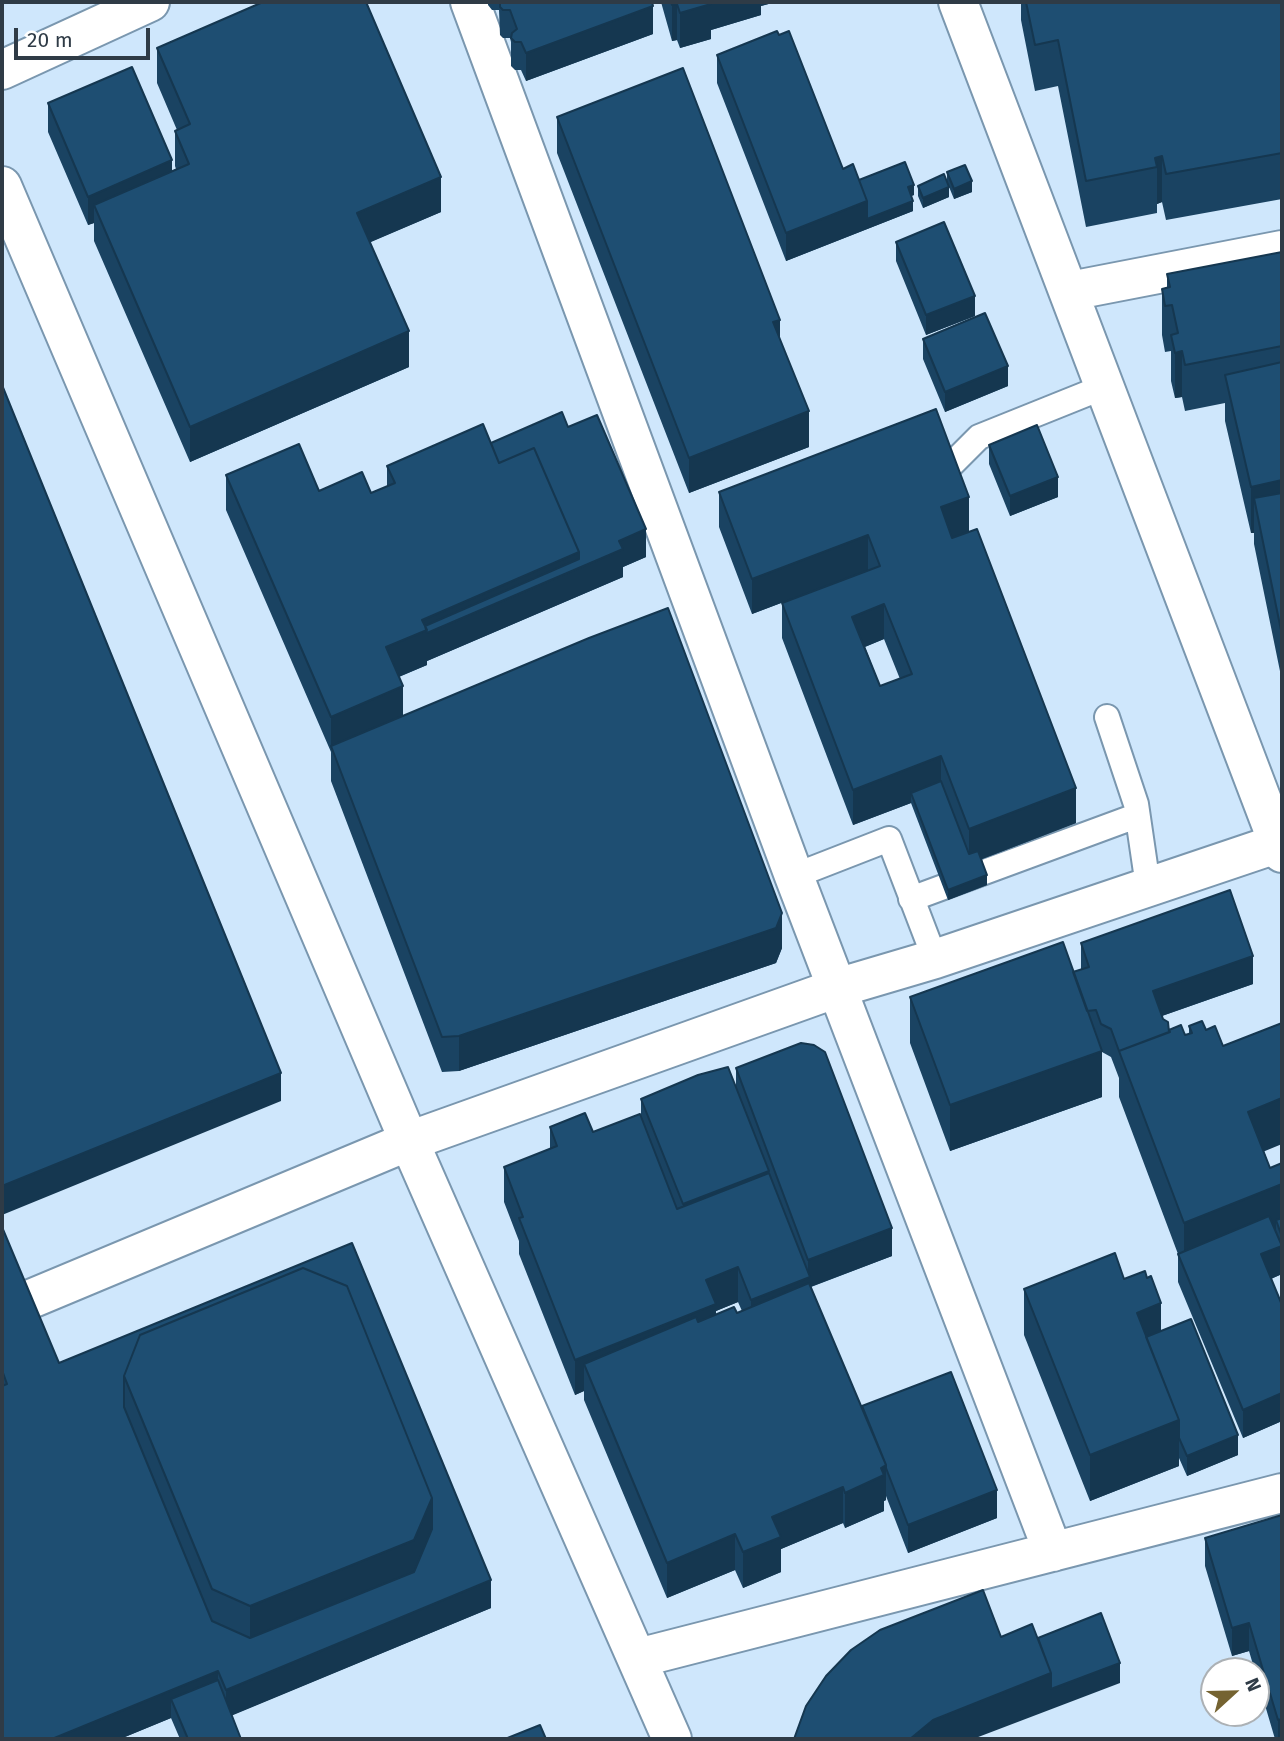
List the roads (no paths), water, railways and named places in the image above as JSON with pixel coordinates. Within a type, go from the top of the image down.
[{"type":"street","points":[[2,71],[150,2]]},
{"type":"street","points":[[470,2],[794,876],[1053,1552]]},
{"type":"street","points":[[2,1311],[409,1141],[837,988],[935,959],[1148,886],[1281,846],[958,2]]},
{"type":"street","points":[[2,186],[409,1141],[672,1739]]},
{"type":"street","points":[[1070,291],[1282,250]]},
{"type":"street","points":[[638,1658],[1282,1493]]},
{"type":"lane","points":[[946,470],[979,437],[1106,386]]},
{"type":"lane","points":[[1107,717],[1136,804],[1148,886]]},
{"type":"lane","points":[[911,900],[1136,816]]},
{"type":"lane","points":[[794,876],[889,839],[935,959]]}]
